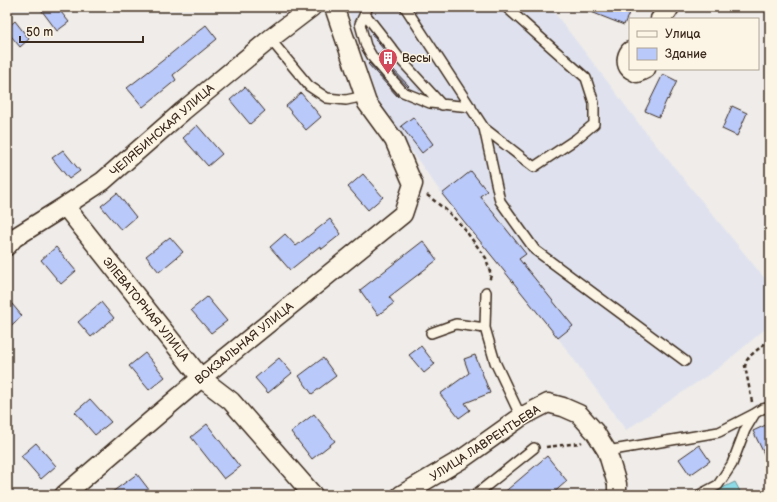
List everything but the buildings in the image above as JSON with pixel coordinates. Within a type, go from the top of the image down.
[{"type":"street","name":"ЧЕЛЯБИНСКАЯ УЛИЦА","points":[[7,246],[14,238],[103,181],[183,111],[270,39],[312,7]]},
{"type":"street","points":[[334,7],[367,103],[394,140],[413,184]]},
{"type":"street","points":[[629,52],[626,60],[629,68]]},
{"type":"street","points":[[632,70],[637,73],[645,70]]},
{"type":"street","name":"ВОКЗАЛЬНАЯ УЛИЦА","points":[[64,495],[201,378],[403,214],[413,184]]},
{"type":"street","name":"ЭЛЕВАТОРНАЯ УЛИЦА","points":[[65,206],[201,378],[231,401],[313,495]]},
{"type":"street","name":"УЛИЦА ЛАВРЕНТЬЕВА","points":[[401,495],[462,460],[521,417],[548,403],[579,414],[595,432]]},
{"type":"street","points":[[595,432],[607,451],[617,484],[617,495]]},
{"type":"lane","points":[[405,7],[484,128],[534,167],[576,139],[594,124],[594,103],[586,78],[506,7]]},
{"type":"lane","points":[[442,105],[400,59],[367,11],[360,24],[366,46],[373,58],[403,92],[430,104],[471,108]]},
{"type":"lane","points":[[270,39],[309,86],[327,98],[346,100],[365,96]]},
{"type":"lane","points":[[484,128],[500,201],[535,250],[685,361]]},
{"type":"lane","points":[[486,292],[485,328],[495,362],[521,417]]},
{"type":"lane","points":[[431,333],[456,324],[485,328]]},
{"type":"lane","points":[[607,451],[719,432],[754,414],[762,408],[770,407]]},
{"type":"lane","points":[[699,495],[718,485],[732,464],[745,430],[754,414]]},
{"type":"lane","points":[[475,495],[534,448]]},
{"type":"path","points":[[413,184],[446,210],[462,226],[486,258],[491,275],[486,292]]},
{"type":"path","points":[[754,414],[745,366],[750,356],[770,339]]},
{"type":"path","points":[[534,448],[580,443],[595,432]]},
{"type":"shaded area","points":[[347,7],[550,7],[639,124],[770,285],[770,325],[720,367],[626,430],[558,338],[442,194],[379,105]]},
{"type":"water","points":[[735,482],[742,495],[708,495]]},
{"type":"place","name":"Весы","points":[[388,75]]}]
